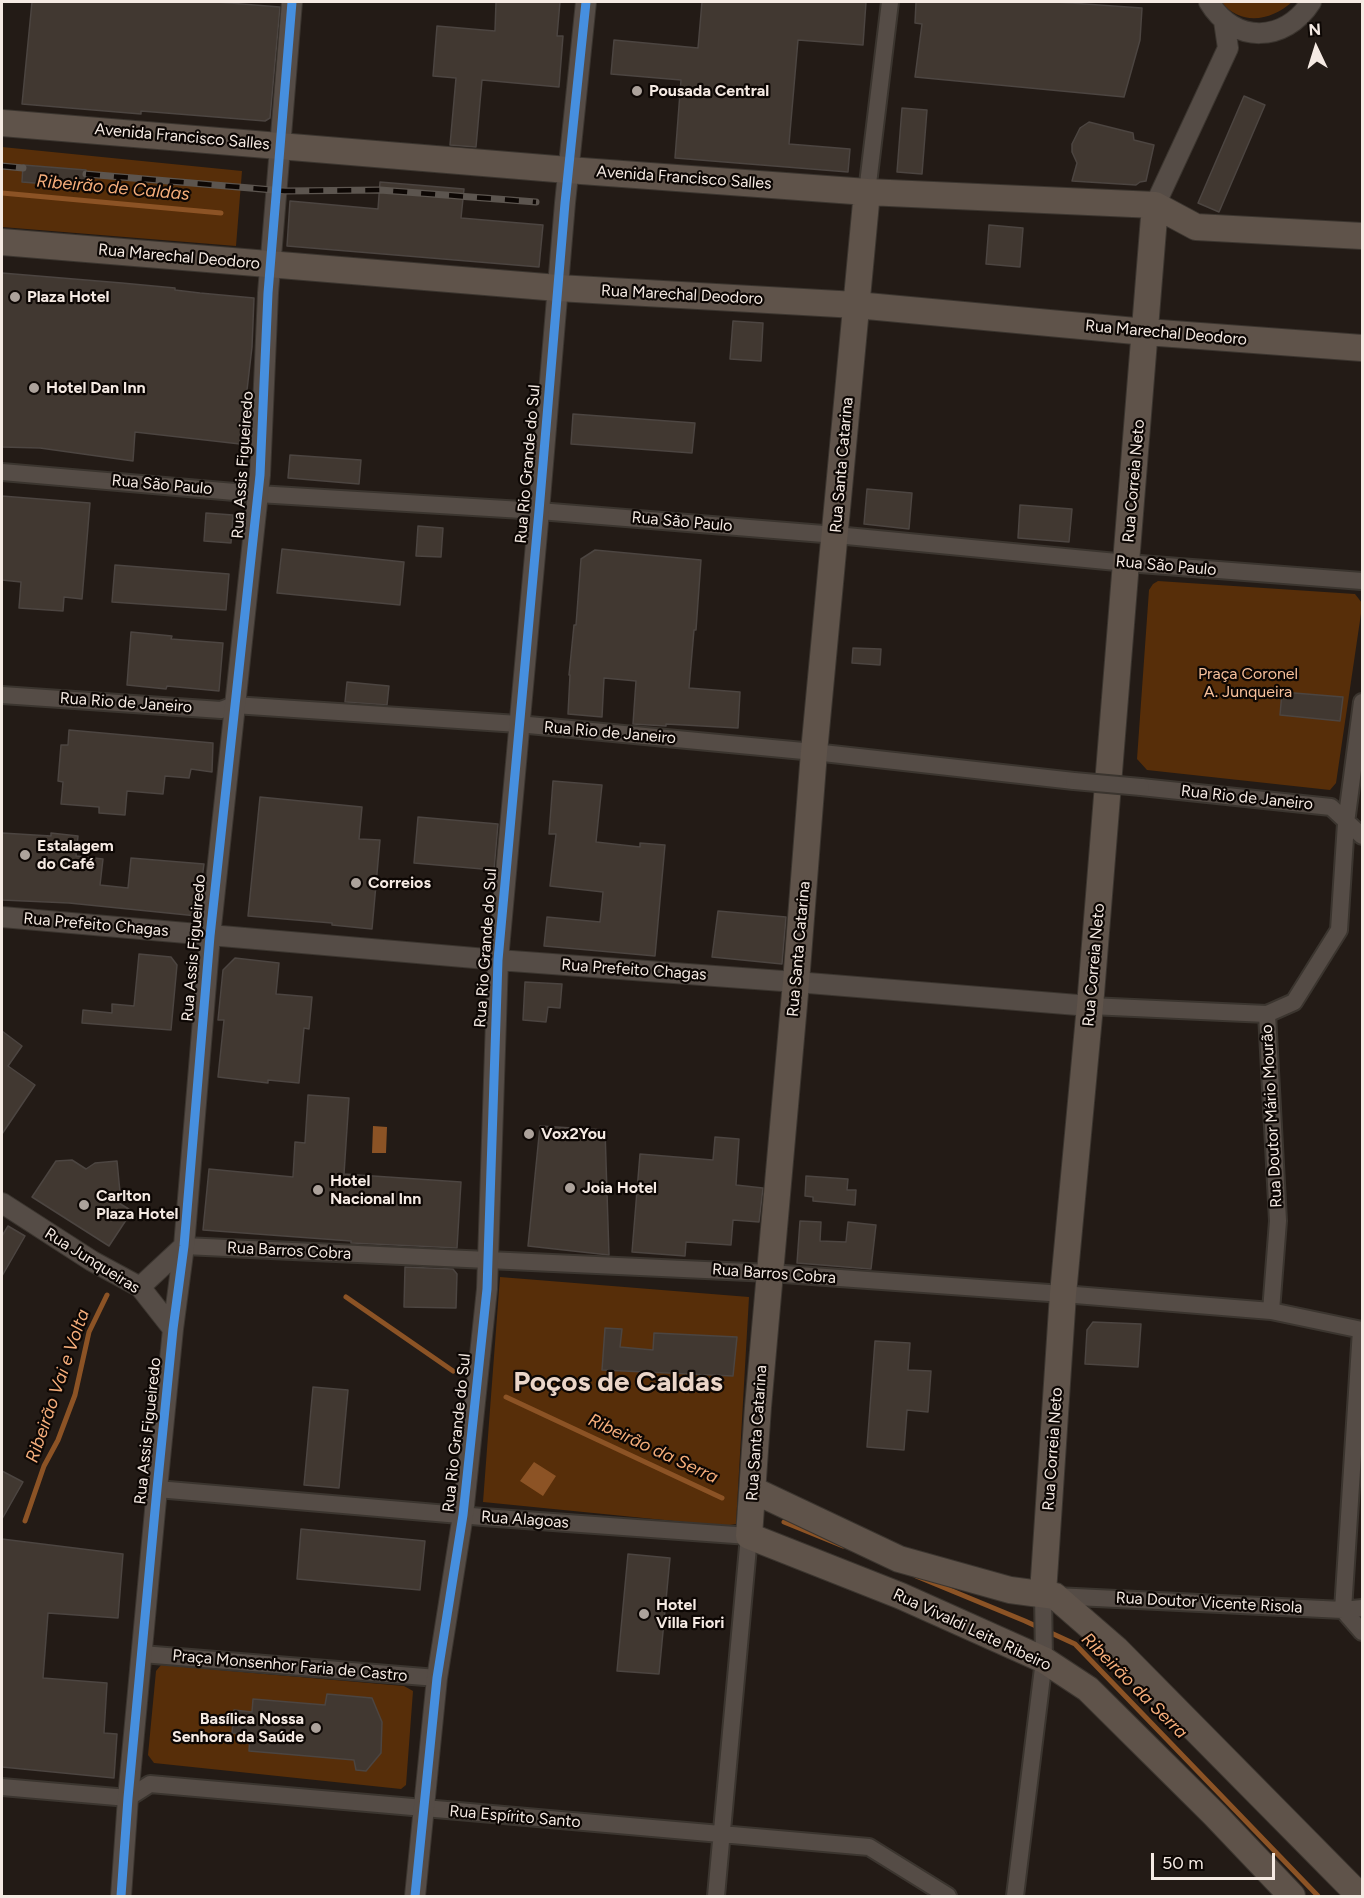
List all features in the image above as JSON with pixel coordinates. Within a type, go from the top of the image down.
[{"type":"main road","name":"Avenida Francisco Salles","points":[[2,123],[568,170],[867,192],[1155,205],[1196,227],[1362,236]]},
{"type":"main road","name":"Rua Santa Catarina","points":[[749,1536],[814,752],[867,192]]},
{"type":"main road","name":"Rua Correia Neto","points":[[1049,1595],[1063,1294],[1090,1006],[1155,205]]},
{"type":"main road","name":"Rua Marechal Deodoro","points":[[2,242],[558,288],[856,304],[1146,332],[1362,348]]},
{"type":"main road","points":[[753,1490],[900,1559],[1010,1590],[1049,1595],[1116,1648],[1360,1896]]},
{"type":"main road","name":"Rua Vivaldi Leite Ribeiro","points":[[749,1536],[1044,1654],[1088,1689],[1215,1815],[1292,1896]]},
{"type":"street","name":"Rua Assis Figueiredo","points":[[121,1896],[157,1489],[184,1246],[210,936],[258,494],[270,265],[292,2]]},
{"type":"street","name":"Rua Rio Grande do Sul","points":[[415,1896],[437,1678],[463,1515],[487,1289],[498,960],[568,170],[586,2]]},
{"type":"street","name":"Rua Santa Catarina","points":[[867,192],[890,2]]},
{"type":"street","points":[[1209,2],[1224,21],[1241,30],[1260,33],[1277,31],[1292,24],[1311,2]]},
{"type":"street","points":[[1224,21],[1228,48],[1260,33]]},
{"type":"street","name":"Rua Correia Neto","points":[[1155,205],[1228,48]]},
{"type":"street","name":"Rua São Paulo","points":[[2,472],[258,494],[539,511],[836,535],[1127,563],[1362,581]]},
{"type":"street","name":"Rua Rio de Janeiro","points":[[2,695],[221,710],[234,705],[518,724],[814,752],[1331,807],[1362,836]]},
{"type":"street","name":"Rua Doutor Mário Mourão","points":[[1270,1311],[1278,1221],[1266,1014],[1294,1002],[1339,930],[1346,823],[1362,702]]},
{"type":"street","name":"Rua Prefeito Chagas","points":[[2,917],[498,960],[796,981],[1090,1006],[1266,1014]]},
{"type":"street","name":"Rua Junqueiras","points":[[3,1207],[92,1262],[140,1287],[173,1329]]},
{"type":"street","points":[[140,1287],[184,1246]]},
{"type":"street","name":"Rua Barros Cobra","points":[[184,1246],[770,1273],[1270,1311],[1362,1330]]},
{"type":"street","points":[[1362,1330],[1343,1610],[1362,1632]]},
{"type":"street","name":"Rua Alagoas","points":[[157,1489],[749,1536]]},
{"type":"street","name":"Rua Santa Catarina","points":[[716,1896],[749,1536]]},
{"type":"street","name":"Rua Correia Neto","points":[[1015,1896],[1049,1595]]},
{"type":"street","name":"Rua Doutor Vicente Risola","points":[[1049,1595],[1343,1610],[1362,1608]]},
{"type":"street","name":"Praça Monsenhor Faria de Castro","points":[[142,1654],[437,1678]]},
{"type":"street","name":"Rua Espírito Santo","points":[[128,1798],[150,1784],[722,1836],[869,1847],[948,1896]]},
{"type":"street","points":[[2,1787],[128,1798]]},
{"type":"green space","points":[[1221,2],[1292,2],[1266,17],[1247,18],[1229,10]]},
{"type":"green space","points":[[2,147],[242,171],[236,246],[2,227]]},
{"type":"green space","name":"Praça Coronel A. Junqueira","points":[[1158,581],[1355,594],[1362,603],[1362,607],[1336,783],[1330,790],[1147,770],[1137,759],[1149,590]]},
{"type":"green space","points":[[500,1277],[749,1297],[736,1524],[724,1526],[483,1502]]},
{"type":"green space","points":[[161,1665],[404,1686],[413,1691],[406,1785],[401,1789],[154,1763],[148,1755],[156,1671]]},
{"type":"shaded area","points":[[373,1126],[387,1127],[386,1153],[372,1153]]},
{"type":"shaded area","points":[[534,1462],[556,1476],[543,1496],[520,1481]]},
{"type":"building","points":[[32,2],[217,2],[280,7],[270,118],[265,121],[141,111],[141,114],[22,104]]},
{"type":"building","points":[[496,2],[560,2],[557,36],[563,36],[559,87],[482,80],[476,147],[450,145],[456,78],[433,76],[437,26],[495,31]]},
{"type":"building","points":[[702,2],[866,2],[863,45],[798,40],[789,144],[850,149],[848,172],[675,158],[681,80],[611,74],[614,40],[698,48]]},
{"type":"building","points":[[916,2],[1057,2],[1142,8],[1140,40],[1124,97],[915,77],[922,24],[915,23]]},
{"type":"building","points":[[1244,96],[1265,105],[1219,212],[1198,203]]},
{"type":"building","points":[[902,108],[927,110],[922,174],[897,172]]},
{"type":"building","points":[[1089,122],[1133,133],[1134,140],[1154,145],[1146,181],[1136,185],[1072,181],[1077,163],[1072,152],[1072,144],[1080,128]]},
{"type":"building","points":[[23,165],[86,170],[85,187],[22,182]]},
{"type":"building","points":[[380,182],[464,189],[461,218],[543,225],[539,267],[287,246],[290,201],[378,209]]},
{"type":"building","points":[[989,225],[1023,228],[1020,267],[986,264]]},
{"type":"building","points":[[2,273],[175,288],[175,290],[254,298],[252,347],[240,444],[135,432],[133,461],[40,448],[2,447]]},
{"type":"building","points":[[733,321],[763,323],[761,361],[730,359]]},
{"type":"building","points":[[573,414],[695,423],[692,453],[571,444]]},
{"type":"building","points":[[290,455],[361,460],[359,484],[288,478]]},
{"type":"building","points":[[867,489],[912,493],[909,529],[864,524]]},
{"type":"building","points":[[2,496],[90,503],[82,599],[64,597],[63,611],[19,608],[21,582],[2,580]]},
{"type":"building","points":[[1020,505],[1072,509],[1069,542],[1018,538]]},
{"type":"building","points":[[206,513],[233,515],[231,543],[204,541]]},
{"type":"building","points":[[418,526],[443,528],[441,557],[416,556]]},
{"type":"building","points":[[282,549],[404,562],[400,605],[277,593]]},
{"type":"building","points":[[595,550],[701,560],[689,688],[740,692],[738,728],[633,724],[636,681],[604,678],[602,717],[568,714],[569,675],[574,625],[576,625],[581,559]]},
{"type":"building","points":[[115,565],[229,574],[226,610],[112,602]]},
{"type":"building","points":[[131,632],[172,636],[171,639],[223,643],[219,691],[127,685]]},
{"type":"building","points":[[853,648],[881,649],[880,665],[852,663]]},
{"type":"building","points":[[347,682],[389,686],[387,705],[345,702]]},
{"type":"building","points":[[1282,692],[1343,697],[1340,721],[1280,715]]},
{"type":"building","points":[[69,730],[213,743],[212,772],[191,769],[189,778],[165,776],[163,794],[127,791],[125,815],[99,813],[99,807],[61,804],[63,782],[58,781],[61,745],[68,745]]},
{"type":"building","points":[[553,781],[602,785],[596,842],[640,847],[640,843],[665,845],[655,956],[544,946],[547,917],[600,922],[603,892],[550,886],[556,834],[549,834]]},
{"type":"building","points":[[260,797],[362,807],[359,839],[380,840],[372,929],[248,916]]},
{"type":"building","points":[[418,817],[498,824],[494,870],[414,863]]},
{"type":"building","points":[[2,833],[51,836],[51,833],[78,836],[76,856],[103,859],[100,885],[128,888],[131,858],[204,864],[197,916],[69,903],[2,900]]},
{"type":"building","points":[[718,911],[786,917],[782,964],[712,957]]},
{"type":"building","points":[[139,954],[171,957],[177,965],[171,1030],[82,1023],[83,1010],[112,1013],[112,1004],[134,1006]]},
{"type":"building","points":[[235,958],[279,963],[276,994],[312,997],[309,1029],[304,1028],[299,1083],[268,1080],[268,1083],[218,1077],[224,1020],[218,1020],[223,970]]},
{"type":"building","points":[[525,982],[562,984],[560,1008],[548,1007],[546,1022],[523,1020]]},
{"type":"building","points":[[2,1031],[22,1046],[8,1066],[35,1085],[2,1134]]},
{"type":"building","points":[[308,1095],[349,1098],[344,1174],[461,1182],[457,1248],[351,1243],[351,1241],[203,1230],[209,1169],[293,1177],[295,1142],[305,1143]]},
{"type":"building","name":"Joia Hotel","points":[[540,1126],[605,1130],[609,1255],[528,1246]]},
{"type":"building","points":[[715,1137],[739,1139],[736,1185],[763,1188],[759,1222],[733,1220],[731,1245],[686,1242],[685,1256],[632,1252],[640,1154],[713,1160]]},
{"type":"building","name":"Carlton Plaza Hotel","points":[[72,1160],[86,1169],[95,1163],[117,1161],[120,1192],[114,1200],[132,1211],[109,1246],[32,1197],[56,1161]]},
{"type":"building","points":[[806,1176],[848,1179],[847,1190],[856,1190],[855,1205],[813,1201],[813,1197],[805,1196]]},
{"type":"building","points":[[800,1221],[821,1222],[820,1241],[846,1242],[848,1222],[876,1225],[871,1269],[797,1263]]},
{"type":"building","points":[[8,1226],[25,1236],[2,1276],[2,1236]]},
{"type":"building","points":[[405,1267],[453,1269],[457,1274],[456,1308],[404,1307]]},
{"type":"building","points":[[1093,1322],[1141,1324],[1138,1367],[1085,1364],[1087,1330]]},
{"type":"building","points":[[605,1328],[622,1329],[620,1347],[653,1350],[654,1333],[737,1337],[733,1376],[602,1370]]},
{"type":"building","points":[[875,1341],[910,1343],[908,1370],[931,1371],[928,1412],[907,1410],[904,1450],[867,1447]]},
{"type":"building","points":[[313,1387],[348,1390],[339,1488],[304,1485]]},
{"type":"building","points":[[2,1471],[23,1482],[2,1519]]},
{"type":"building","points":[[301,1529],[425,1541],[420,1590],[297,1579]]},
{"type":"building","points":[[2,1539],[123,1554],[118,1618],[48,1613],[43,1678],[107,1683],[104,1733],[117,1734],[114,1778],[2,1767]]},
{"type":"building","name":"Hotel Villa Fiori","points":[[628,1554],[670,1558],[659,1674],[617,1671]]},
{"type":"building","name":"Basílica Nossa Senhora da Saúde","points":[[327,1694],[372,1698],[382,1722],[381,1753],[366,1771],[356,1770],[354,1760],[249,1751],[250,1735],[232,1733],[234,1710],[252,1712],[253,1699],[325,1705]]},
{"type":"waterway","name":"Ribeirão de Caldas","points":[[2,193],[221,213]]},
{"type":"waterway","name":"Ribeirão Vai e Volta","points":[[25,1521],[44,1466],[58,1440],[75,1395],[89,1332],[107,1295]]},
{"type":"waterway","name":"Ribeirão da Serra","points":[[346,1297],[453,1371]]},
{"type":"waterway","name":"Ribeirão da Serra","points":[[506,1397],[722,1498]]},
{"type":"waterway","name":"Ribeirão da Serra","points":[[784,1522],[843,1546]]},
{"type":"waterway","name":"Ribeirão da Serra","points":[[916,1576],[1075,1644],[1318,1896]]},
{"type":"railway","points":[[2,166],[23,168]]},
{"type":"railway","points":[[86,174],[285,191],[380,190],[536,202]]},
{"type":"cycle path","points":[[121,1896],[157,1489],[184,1246],[210,936],[260,475],[268,293],[292,2]]},
{"type":"cycle path","points":[[415,1896],[437,1678],[463,1515],[487,1289],[498,960],[565,203],[586,2]]},
{"type":"place","name":"Pousada Central","points":[[637,91]]},
{"type":"place","name":"Plaza Hotel","points":[[15,297]]},
{"type":"place","name":"Hotel Dan Inn","points":[[34,388]]},
{"type":"place","name":"Estalagem do Café","points":[[25,855]]},
{"type":"place","name":"Correios","points":[[356,883]]},
{"type":"place","name":"Vox2You","points":[[529,1134]]},
{"type":"place","name":"Joia Hotel","points":[[570,1188]]},
{"type":"place","name":"Hotel Nacional Inn","points":[[318,1190]]},
{"type":"place","name":"Carlton Plaza Hotel","points":[[84,1205]]},
{"type":"place","name":"Hotel Villa Fiori","points":[[644,1614]]},
{"type":"place","name":"Basílica Nossa Senhora da Saúde","points":[[316,1728]]},
{"type":"district","name":"Poços de Caldas","points":[[618,1383]]}]
